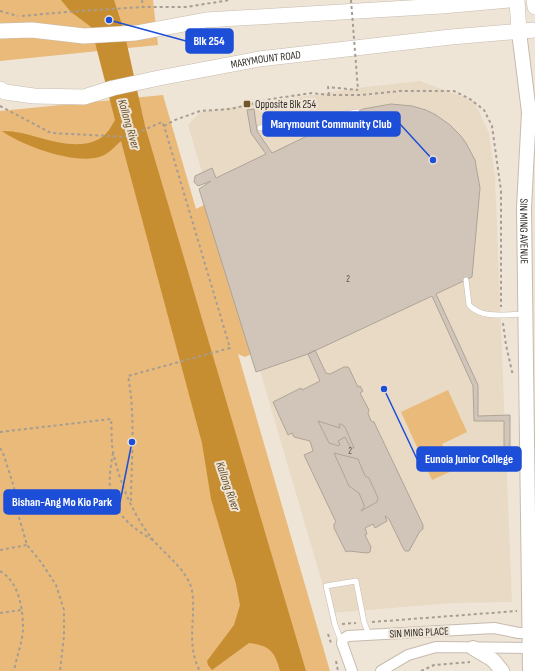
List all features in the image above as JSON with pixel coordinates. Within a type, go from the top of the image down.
[{"type":"main road","points":[[0,31],[32,30],[84,36],[136,33],[206,20],[509,0]]},
{"type":"main road","points":[[516,0],[518,32]]},
{"type":"main road","points":[[534,0],[535,7]]},
{"type":"main road","name":"MARYMOUNT ROAD","points":[[0,89],[5,92],[34,96],[84,97],[113,88],[159,78],[259,59],[443,38],[535,30]]},
{"type":"main road","name":"SIN MING AVENUE","points":[[518,32],[529,112],[524,208],[530,671]]},
{"type":"main road","points":[[474,654],[493,660],[502,671]]},
{"type":"street","name":"SIN MING PLACE","points":[[342,643],[343,639],[348,636],[494,628],[519,633],[529,633]]},
{"type":"street","points":[[342,643],[352,671]]},
{"type":"street","name":"SIN MING PLACE","points":[[381,671],[408,655],[436,648],[474,654],[530,648]]},
{"type":"lane","points":[[260,128],[357,112]]},
{"type":"lane","points":[[466,280],[469,305],[473,309],[485,314],[526,314]]},
{"type":"lane","points":[[342,643],[336,628],[326,586],[356,581],[364,622],[369,635]]},
{"type":"path","points":[[142,0],[143,7]]},
{"type":"path","points":[[0,11],[18,16],[143,7],[186,7],[230,0]]},
{"type":"path","points":[[329,95],[328,87],[358,90],[351,0]]},
{"type":"path","points":[[164,126],[175,120],[200,111],[231,109],[271,99],[312,93],[329,95],[361,95],[400,91],[454,90],[470,99],[484,110],[492,126],[502,191],[501,305],[506,345],[513,377]]},
{"type":"path","points":[[0,106],[48,132],[128,137],[162,122],[164,126],[230,348],[128,376],[132,420],[131,505]]},
{"type":"path","points":[[0,432],[111,419],[113,450],[110,483],[114,502],[130,525],[154,541]]},
{"type":"path","points":[[0,448],[14,487],[18,514],[27,545],[41,562],[56,585],[64,610],[64,636],[60,671]]},
{"type":"path","points":[[113,450],[125,491],[137,517],[154,541],[185,574],[191,586],[193,598],[193,654],[200,671]]},
{"type":"path","points":[[0,550],[27,545]]},
{"type":"path","points":[[0,571],[12,582],[19,596],[21,610],[23,630],[14,671]]},
{"type":"path","points":[[0,613],[21,610]]},
{"type":"path","points":[[421,671],[434,665],[474,654]]},
{"type":"shaded area","points":[[0,0],[153,0],[158,45],[0,61]]},
{"type":"shaded area","points":[[420,81],[474,101],[489,133],[495,176],[512,602],[453,603],[331,613],[188,125],[200,112],[365,87]]},
{"type":"shaded area","points":[[163,95],[196,209],[379,118],[456,256],[245,357],[238,354],[330,671],[0,671],[0,111]]},
{"type":"shaded area","points":[[448,390],[467,432],[442,444],[454,470],[432,480],[401,412]]},
{"type":"water","name":"Kallang River","points":[[61,0],[114,0],[124,31],[145,126],[306,671],[280,671],[276,658],[270,650],[262,645],[249,643],[212,670],[208,665],[207,661],[234,625],[240,605],[236,584],[211,499],[202,443],[121,141],[105,155],[92,158],[79,158],[50,153],[23,143],[2,131],[26,134],[63,143],[87,143],[99,139],[104,135],[115,120],[91,27],[71,12]]},
{"type":"building","points":[[391,104],[412,106],[436,115],[450,125],[460,135],[475,160],[480,188],[472,277],[436,294],[478,385],[478,416],[510,415],[510,457],[504,457],[504,421],[474,421],[473,386],[432,296],[308,354],[256,372],[199,189],[211,181],[198,186],[194,182],[195,176],[212,168],[216,178],[266,154],[251,133],[247,110],[254,109],[257,131],[272,153],[363,109]]},
{"type":"building","points":[[315,350],[326,373],[330,374],[344,367],[348,367],[358,387],[360,386],[363,391],[360,393],[369,410],[368,413],[371,421],[374,422],[423,525],[423,529],[420,531],[409,551],[405,551],[389,519],[385,516],[387,521],[375,528],[373,524],[365,528],[367,534],[365,535],[371,547],[370,552],[346,552],[334,528],[334,524],[336,522],[304,455],[313,451],[310,441],[294,437],[292,433],[288,435],[273,402],[301,388],[302,390],[320,381],[308,354]]},
{"type":"building","points":[[318,421],[340,428],[339,424],[341,424],[345,427],[354,448],[351,448],[345,437],[338,441],[340,444],[339,446],[329,443]]},
{"type":"building","points":[[334,453],[358,459],[365,476],[369,478],[378,498],[377,502],[361,511],[364,505],[359,493],[349,486]]},
{"type":"place","name":"Blk 254","points":[[109,20]]},
{"type":"place","name":"Opposite Blk 254","points":[[247,104]]},
{"type":"place","name":"Marymount Community Club","points":[[433,160]]},
{"type":"place","name":"Eunoia Junior College","points":[[384,389]]},
{"type":"place","name":"Bishan-Ang Mo Kio Park","points":[[132,442]]}]
